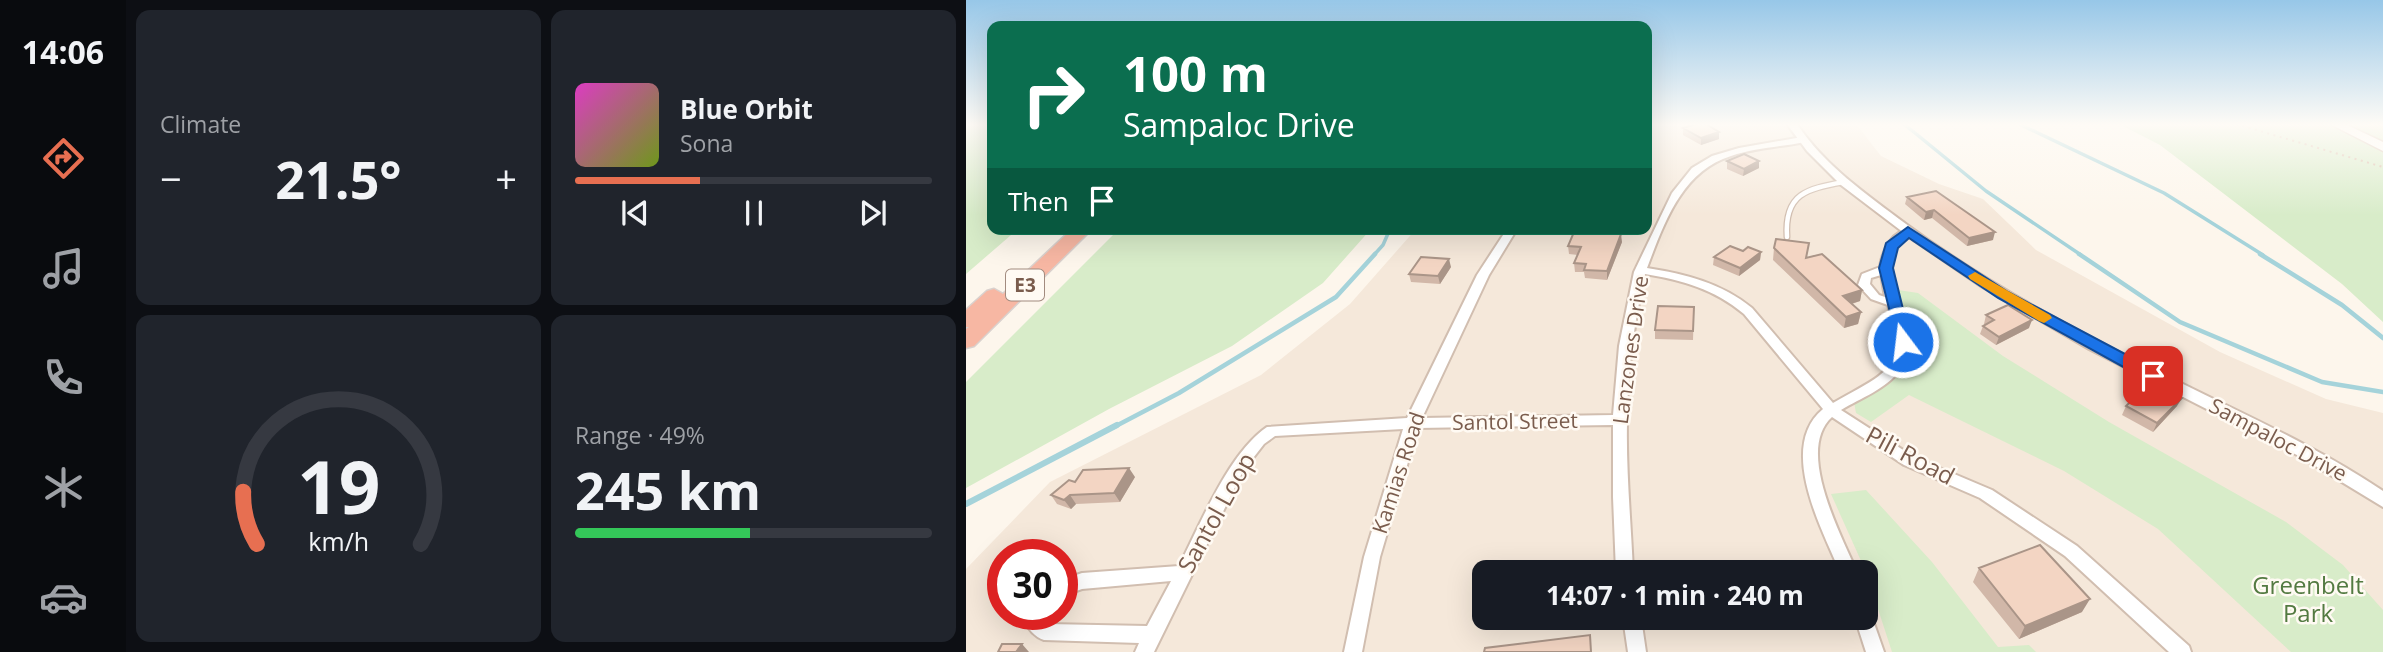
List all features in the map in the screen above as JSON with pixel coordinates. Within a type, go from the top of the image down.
[{"type":"highway","name":"E3","points":[[966,321],[1059,235]]},
{"type":"highway","name":"E3","points":[[966,341],[1077,235]]},
{"type":"street","name":"Lanzones Drive","points":[[1624,560],[1618,420],[1629,328],[1641,270],[1672,200],[1686,179],[1703,165],[1729,154]]},
{"type":"street","name":"Sampaloc Drive","points":[[1816,154],[1844,182],[1908,231],[2003,295],[2172,386],[2301,448],[2383,500]]},
{"type":"street","points":[[1844,560],[1811,467],[1810,443],[1816,425],[1831,410],[1878,383],[1899,361],[1903,342],[1886,268],[1891,246],[1908,231]]},
{"type":"street","name":"Kamias Road","points":[[1353,652],[1372,557],[1412,423],[1483,275],[1509,235]]},
{"type":"street","points":[[1886,268],[1866,276],[1864,285],[1875,297],[1893,303]]},
{"type":"street","name":"Pili Road","points":[[1641,270],[1696,281],[1732,297],[1748,311],[1831,410],[1909,461],[1986,494],[2071,551],[2182,652]]},
{"type":"street","name":"Santol Street","points":[[1412,423],[1618,420]]},
{"type":"street","name":"Santol Loop","points":[[1148,644],[1237,468],[1259,440],[1272,431],[1412,423]]},
{"type":"street","points":[[1078,583],[1184,573]]},
{"type":"street","points":[[1042,630],[1148,644]]},
{"type":"street","points":[[1634,630],[1637,652]]},
{"type":"street","points":[[1868,630],[1875,652]]},
{"type":"lane","points":[[1787,237],[1785,221],[1793,200],[1802,192],[1844,182]]},
{"type":"path","points":[[2346,154],[2383,167]]},
{"type":"shaded area","points":[[1652,154],[1880,154],[1939,184],[1983,199],[2036,250],[2220,352],[2326,399],[2383,413],[2383,652],[966,652],[966,569],[987,547],[987,630],[1078,630],[1078,539],[995,539],[1050,482],[1261,375],[1350,304],[1411,235],[1652,235]]},
{"type":"green space","points":[[966,154],[987,154],[987,235],[1011,235],[966,274]]},
{"type":"green space","points":[[2172,154],[2383,154],[2383,322],[2342,284]]},
{"type":"green space","points":[[1113,235],[1366,235],[1323,283],[1232,346],[1109,409],[966,488],[966,382]]},
{"type":"green space","name":"Greenbelt Park","points":[[1898,290],[1918,293],[2003,356],[2109,422],[2286,522],[2343,565],[2383,610],[2383,652],[2291,652],[2158,529],[2064,471],[1909,395],[1871,422],[1856,413],[1854,402],[1893,380],[1908,364],[1912,354],[1911,330]]},
{"type":"green space","points":[[1866,490],[1932,562],[1998,647],[2029,645],[2036,652],[1892,652],[1878,609],[1878,560],[1861,560],[1831,494]]},
{"type":"building","points":[[1745,154],[1759,161],[1744,169],[1727,161]]},
{"type":"building","points":[[1936,191],[1995,232],[1969,238],[1934,210],[1926,212],[1907,197]]},
{"type":"building","points":[[1573,235],[1621,235],[1607,271],[1584,270],[1586,264],[1574,263],[1581,247],[1568,246]]},
{"type":"building","points":[[1776,239],[1809,243],[1806,258],[1822,254],[1862,290],[1843,296],[1861,312],[1846,317],[1774,248]]},
{"type":"building","points":[[1730,246],[1743,251],[1748,247],[1761,252],[1740,268],[1714,257]]},
{"type":"building","points":[[1421,257],[1449,259],[1438,276],[1409,274]]},
{"type":"building","points":[[2008,305],[2032,320],[1999,337],[1983,326],[1994,320],[1986,315]]},
{"type":"building","points":[[1658,306],[1694,307],[1693,331],[1655,330]]},
{"type":"building","points":[[2151,382],[2182,398],[2157,423],[2126,406]]},
{"type":"building","points":[[1129,468],[1114,493],[1070,495],[1064,500],[1051,495],[1069,480],[1075,482],[1083,470]]},
{"type":"building","points":[[2040,545],[2090,599],[2025,626],[1979,568]]},
{"type":"building","points":[[1590,635],[1591,652],[1484,652],[1485,648]]},
{"type":"building","points":[[1002,644],[1022,644],[1016,652],[998,652]]},
{"type":"waterway","points":[[1941,154],[1986,191],[2081,255]]},
{"type":"waterway","points":[[2083,154],[2164,193],[2263,255]]},
{"type":"waterway","points":[[1374,255],[1387,235]]},
{"type":"waterway","points":[[1114,427],[1179,393],[1336,297],[1375,254]]},
{"type":"waterway","points":[[2079,254],[2180,322],[2322,382],[2383,392]]},
{"type":"waterway","points":[[2260,254],[2342,305],[2383,338]]},
{"type":"waterway","points":[[966,504],[1117,425]]},
{"type":"slow traffic","points":[[1975,276],[2044,318]]},
{"type":"route","points":[[1903,342],[1886,268],[1891,246],[1908,231],[2003,295],[2153,376]]}]
